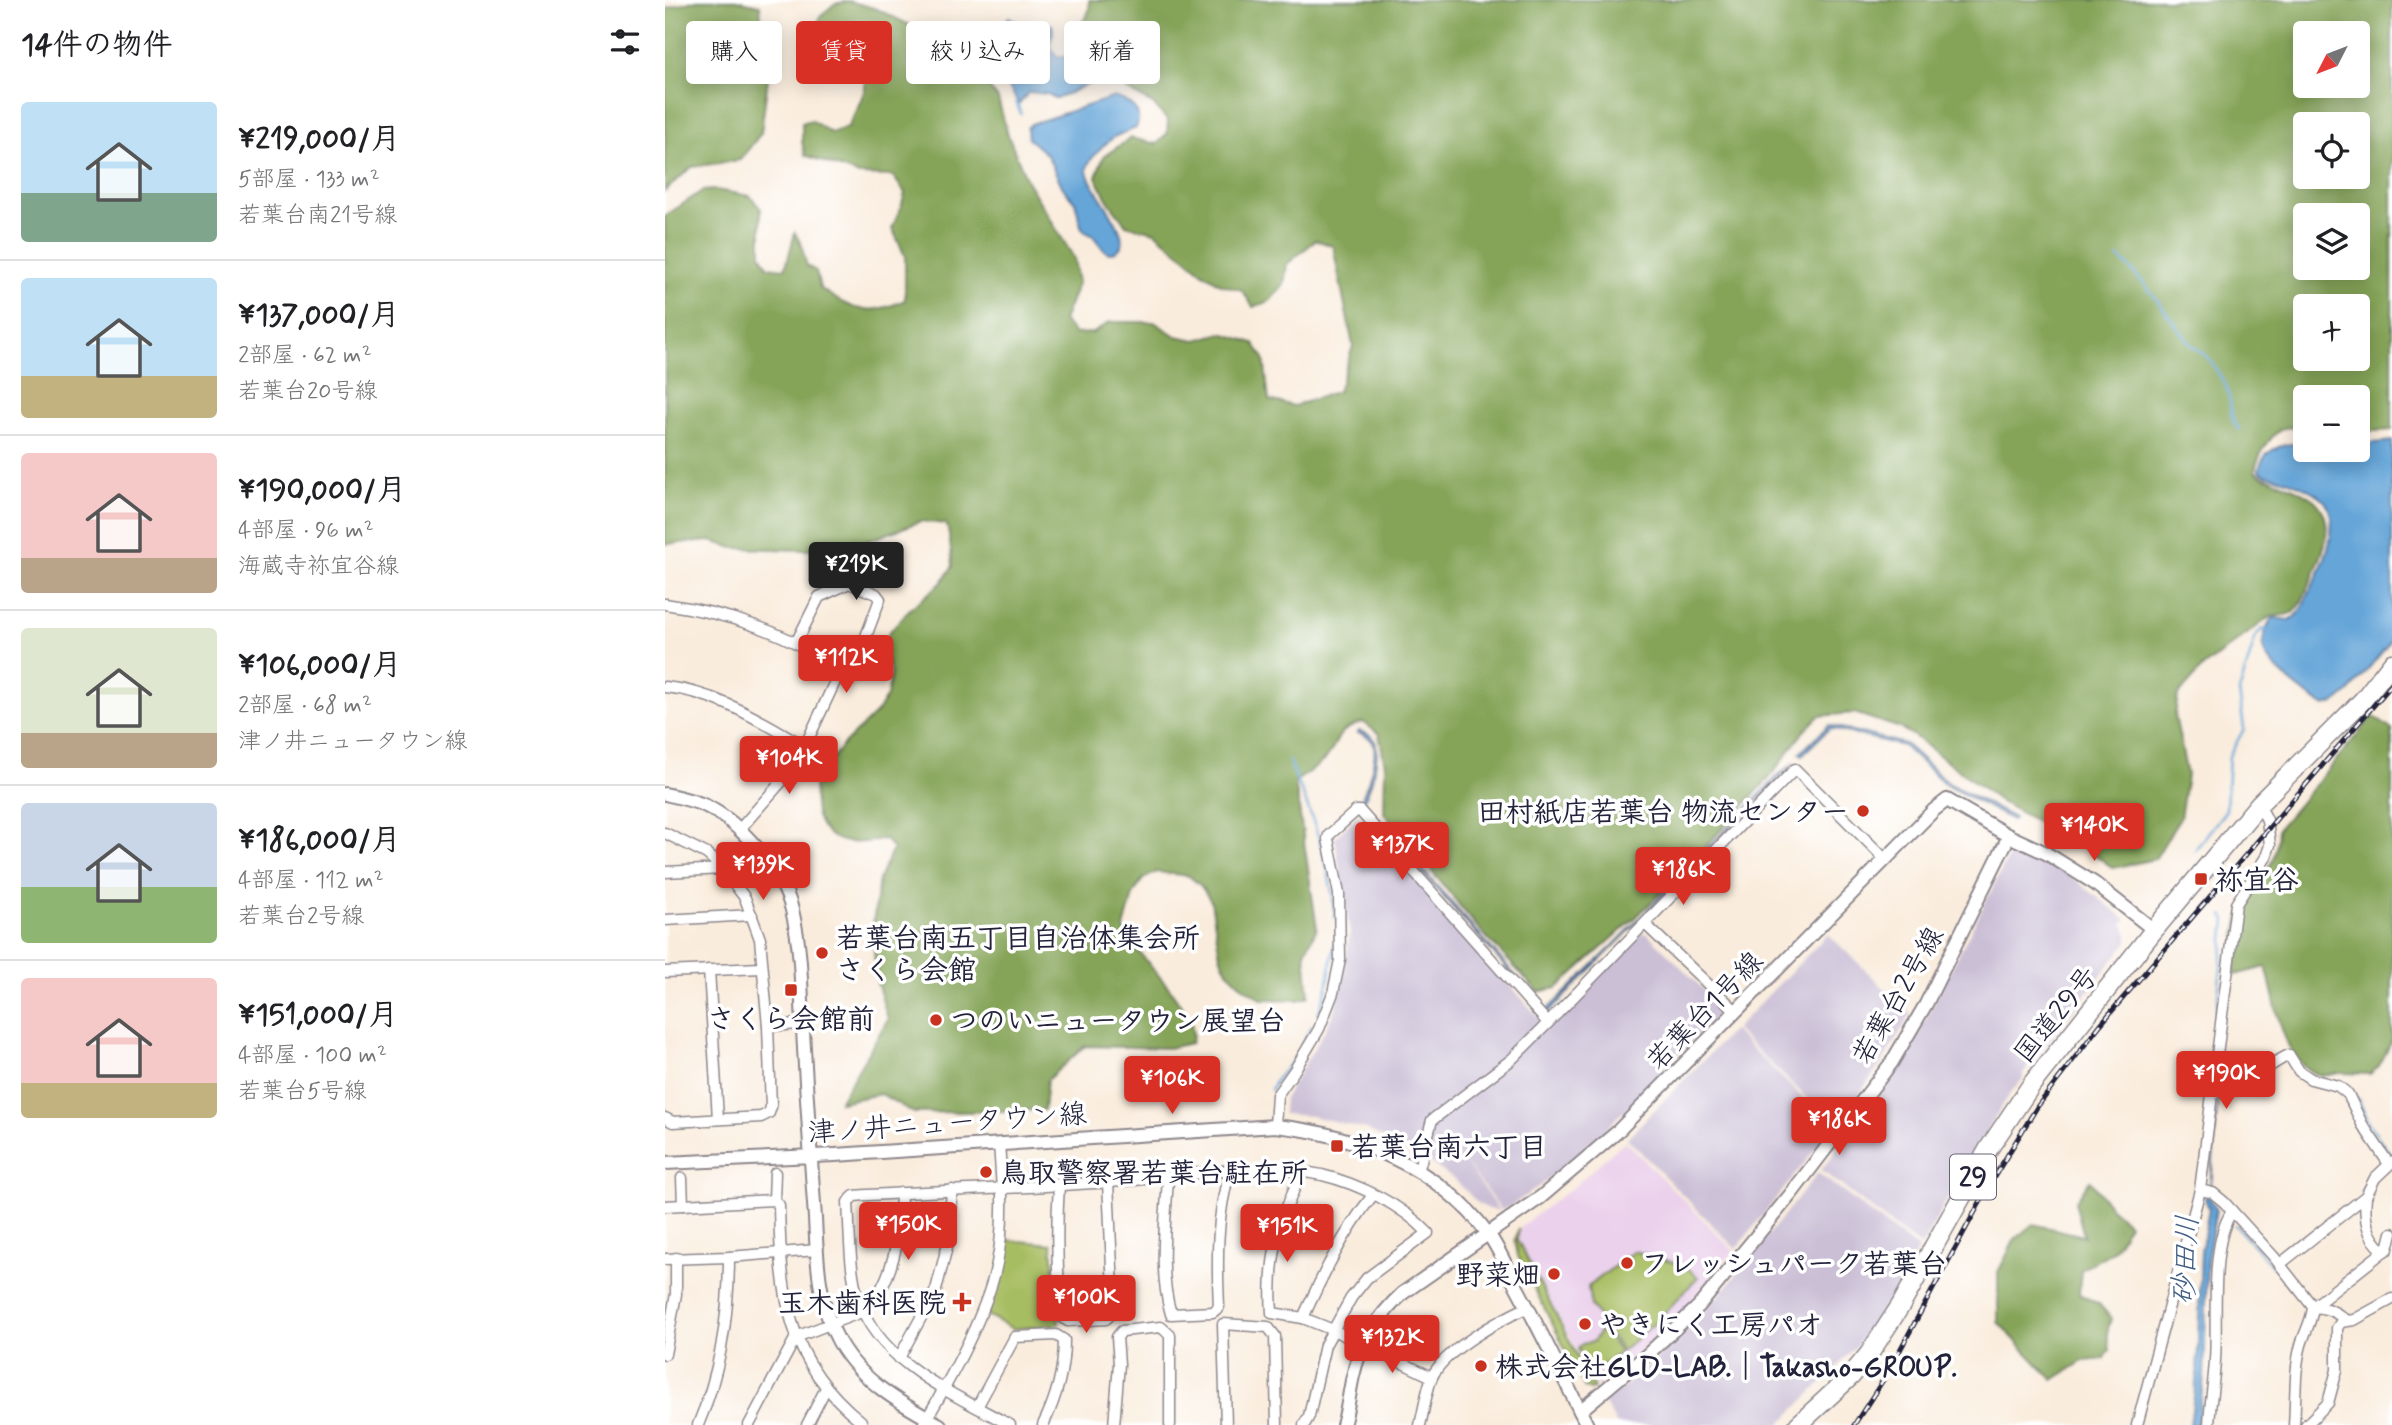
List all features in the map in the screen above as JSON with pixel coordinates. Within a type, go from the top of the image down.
[{"type":"highway","name":"国道29号","points":[[1798,1425],[1851,1376],[1869,1354],[1901,1305],[2010,1115],[2154,930],[2259,804],[2363,700],[2392,663]]},
{"type":"street","points":[[739,830],[797,764],[839,673],[859,655],[880,599],[876,594],[849,583],[819,597],[796,643]]},
{"type":"street","points":[[665,604],[718,613],[796,643],[828,662],[839,673]]},
{"type":"street","points":[[665,687],[728,704],[805,746]]},
{"type":"street","points":[[1418,1172],[1431,1120],[1511,1060],[1795,769],[1886,860]]},
{"type":"street","points":[[665,794],[706,806],[739,830],[771,866],[792,908],[801,966],[810,1156],[824,1303],[831,1325],[846,1353],[868,1378],[925,1422],[940,1425]]},
{"type":"street","name":"若葉台1号線","points":[[1343,1425],[1353,1377],[1364,1345],[1385,1309],[1403,1293],[1541,1197],[1616,1133],[1934,810],[1947,800],[2009,836],[2046,853],[2094,883],[2154,930]]},
{"type":"street","points":[[2137,1425],[2200,1190],[2236,904],[2266,857],[2270,845],[2267,820],[2259,804]]},
{"type":"street","points":[[1275,1126],[1277,1095],[1319,1029],[1333,993],[1340,960],[1341,925],[1339,894],[1328,839],[1329,835],[1356,811],[1365,815],[1548,1023]]},
{"type":"street","points":[[665,833],[707,854],[723,869],[744,898],[752,915],[760,939],[768,1026],[771,1107],[769,1113],[761,1117],[673,1122],[665,1118]]},
{"type":"street","name":"若葉台2号線","points":[[1580,1411],[1649,1353],[1699,1306],[1791,1194],[1892,1062],[1926,1004],[2009,836]]},
{"type":"street","points":[[665,872],[723,869]]},
{"type":"street","points":[[665,920],[752,915]]},
{"type":"street","points":[[1645,924],[1736,1011]]},
{"type":"street","points":[[665,972],[762,968]]},
{"type":"street","points":[[709,970],[718,1119]]},
{"type":"street","points":[[768,1026],[802,1024]]},
{"type":"street","points":[[2213,1092],[2225,1092],[2237,1087],[2288,1055],[2299,1071],[2311,1079],[2338,1086],[2348,1094],[2362,1124],[2391,1163],[2375,1178],[2366,1196],[2365,1208],[2369,1234],[2388,1249]]},
{"type":"street","name":"津ノ井ニュータウン線","points":[[665,1163],[1275,1126],[1296,1128],[1373,1148],[1432,1179],[1489,1235],[1587,1425]]},
{"type":"street","points":[[925,1422],[974,1330],[997,1262],[1003,1186],[999,1144]]},
{"type":"street","points":[[1010,1425],[943,1388],[899,1358],[879,1339],[858,1298],[853,1273],[848,1202],[854,1196],[1274,1170],[1323,1175],[1373,1195],[1395,1207],[1429,1233],[1367,1278],[1351,1298],[1325,1345],[1310,1416],[1304,1425]]},
{"type":"street","points":[[1168,1177],[1165,1253],[1167,1301],[1171,1314],[1213,1312],[1219,1307],[1218,1239],[1230,1171]]},
{"type":"street","points":[[1302,1172],[1287,1202],[1273,1257],[1272,1313],[1303,1318],[1333,1329],[1433,1377]]},
{"type":"street","points":[[775,1173],[774,1200],[779,1205],[780,1253],[786,1308],[796,1338],[826,1388],[861,1420],[861,1425]]},
{"type":"street","points":[[682,1178],[683,1205]]},
{"type":"street","points":[[1059,1184],[1056,1225],[1058,1279],[1061,1317],[1068,1321],[1106,1319],[1114,1311],[1108,1182]]},
{"type":"street","points":[[899,1358],[936,1290],[948,1244],[952,1190]]},
{"type":"street","points":[[2200,1190],[2219,1197],[2280,1264],[2313,1307],[2338,1313],[2346,1321]]},
{"type":"street","points":[[749,1425],[796,1338],[864,1311],[872,1303],[890,1268],[900,1231],[901,1193]]},
{"type":"street","points":[[1303,1318],[1328,1263],[1356,1216],[1373,1195]]},
{"type":"street","points":[[2280,1264],[2366,1196]]},
{"type":"street","points":[[665,1206],[774,1200]]},
{"type":"street","points":[[2209,1425],[2215,1359],[2219,1252],[2225,1225],[2232,1212]]},
{"type":"street","points":[[2294,1425],[2299,1353],[2312,1318],[2313,1307],[2388,1249],[2392,1233]]},
{"type":"street","points":[[665,1259],[817,1250]]},
{"type":"street","points":[[698,1425],[711,1393],[724,1333],[729,1295],[729,1257]]},
{"type":"street","points":[[665,1354],[676,1294],[676,1258]]},
{"type":"street","points":[[2306,1425],[2328,1403],[2337,1370],[2337,1328],[2341,1322],[2354,1320],[2392,1299]]},
{"type":"street","points":[[1420,1425],[1433,1377],[1440,1366],[1463,1345],[1502,1319],[1528,1307]]},
{"type":"street","points":[[1226,1425],[1223,1324],[1268,1327],[1275,1336],[1277,1425]]},
{"type":"street","points":[[1114,1425],[1119,1364],[1117,1337],[1122,1331],[1161,1328],[1170,1335],[1170,1425]]},
{"type":"street","points":[[977,1407],[1015,1337],[1056,1335],[1064,1340],[1064,1362],[1058,1392],[1043,1425]]},
{"type":"street","points":[[807,1425],[826,1388]]},
{"type":"shaded area","points":[[1357,816],[1362,818],[1539,1018],[1540,1026],[1512,1054],[1431,1116],[1418,1155],[1366,1129],[1312,1116],[1283,1114],[1284,1099],[1326,1029],[1342,984],[1350,933],[1335,838]]},
{"type":"shaded area","points":[[2021,847],[2064,871],[2127,920],[2123,923],[2128,941],[2023,1074],[2023,1079],[2012,1091],[1975,1148],[1921,1247],[1821,1170],[1890,1080],[1914,1042],[2011,852],[2019,851]]},
{"type":"shaded area","points":[[1647,933],[1718,1004],[1719,1013],[1603,1132],[1542,1184],[1511,1206],[1501,1210],[1458,1152],[1499,1211],[1479,1204],[1456,1181],[1424,1158],[1432,1124],[1466,1099],[1639,934]]},
{"type":"shaded area","points":[[1828,934],[1911,1014],[1880,1066],[1835,1125],[1735,1029]]},
{"type":"shaded area","points":[[1733,1030],[1833,1127],[1736,1249],[1627,1138]]},
{"type":"shaded area","name":"フレッシュパーク若葉台","points":[[1625,1141],[1734,1251],[1663,1332],[1596,1387],[1518,1239],[1521,1227],[1572,1188]]},
{"type":"shaded area","points":[[1818,1173],[1918,1249],[1882,1314],[1870,1330],[1779,1425],[1617,1425],[1604,1402],[1637,1377],[1700,1317]]},
{"type":"green space","points":[[697,0],[736,0],[760,5],[761,21],[686,21],[686,84],[767,84],[761,133],[740,160],[692,167],[665,191],[665,9]]},
{"type":"green space","points":[[1089,0],[2392,0],[2392,430],[2370,431],[2370,385],[2293,385],[2293,427],[2282,429],[2273,436],[2261,454],[2255,471],[2263,477],[2301,492],[2321,508],[2327,531],[2322,555],[2302,601],[2294,612],[2268,618],[2203,667],[2178,695],[2175,715],[2187,775],[2180,818],[2155,859],[2113,868],[2079,843],[2002,803],[1900,728],[1854,713],[1819,716],[1804,731],[1771,776],[1680,874],[1557,988],[1538,992],[1479,929],[1384,813],[1385,765],[1379,734],[1363,722],[1345,730],[1323,761],[1295,782],[1317,928],[1305,952],[1309,996],[1298,1000],[1261,999],[1242,986],[1227,971],[1220,956],[1211,901],[1201,886],[1189,876],[1157,872],[1143,879],[1133,895],[1124,928],[1128,939],[1170,989],[1191,1021],[1191,1043],[1169,1048],[1085,1046],[1047,1080],[1044,1110],[914,1113],[881,1094],[839,1102],[888,1019],[877,982],[872,930],[879,879],[893,849],[885,839],[856,843],[830,835],[816,815],[814,781],[842,746],[876,713],[887,696],[891,673],[883,642],[910,609],[941,583],[953,566],[948,528],[945,524],[921,521],[863,543],[806,550],[734,548],[710,541],[665,544],[665,216],[702,191],[716,190],[750,196],[761,209],[761,254],[768,267],[785,269],[795,233],[807,266],[816,271],[820,288],[831,296],[851,306],[870,310],[905,300],[905,256],[892,228],[905,193],[893,176],[859,175],[805,155],[802,142],[802,123],[811,120],[831,133],[848,127],[864,92],[865,84],[892,84],[892,21],[819,21],[834,4],[849,1],[877,9],[906,23],[906,84],[987,84],[998,99],[1008,135],[1027,181],[1074,258],[1078,283],[1063,321],[1075,334],[1093,333],[1110,322],[1154,322],[1176,336],[1196,340],[1222,333],[1254,343],[1264,358],[1269,400],[1294,406],[1338,391],[1353,346],[1333,246],[1316,240],[1287,264],[1284,284],[1270,301],[1253,307],[1242,290],[1221,284],[1202,272],[1155,232],[1126,225],[1107,199],[1096,177],[1104,156],[1131,138],[1157,144],[1167,134],[1168,121],[1153,104],[1124,88],[1123,84],[1160,84],[1160,21],[1082,21],[1089,10]]},
{"type":"green space","points":[[2373,716],[2392,730],[2392,1041],[2379,1066],[2370,1074],[2323,1075],[2307,1069],[2288,1045],[2266,967],[2235,975],[2236,933],[2243,906],[2272,862],[2278,829]]},
{"type":"green space","points":[[2090,1180],[2111,1208],[2129,1224],[2113,1251],[2081,1270],[2079,1294],[2099,1304],[2111,1318],[2107,1333],[2110,1350],[2104,1359],[2083,1361],[2053,1380],[1998,1322],[1998,1272],[2015,1239],[2033,1224],[2084,1236],[2075,1202]]},
{"type":"green space","points":[[1519,1229],[1517,1239],[1594,1389],[1585,1388],[1518,1256],[1515,1240]]},
{"type":"green space","points":[[1007,1240],[1052,1244],[1057,1313],[1052,1315],[1058,1315],[1059,1324],[1013,1329],[987,1315],[1001,1271]]},
{"type":"green space","points":[[1634,1251],[1685,1266],[1698,1277],[1657,1321],[1622,1351],[1591,1306],[1588,1287]]},
{"type":"green space","points":[[1602,1328],[1620,1352],[1592,1374],[1578,1349],[1582,1344],[1593,1342]]},
{"type":"water","points":[[1050,24],[1053,32],[1050,42]]},
{"type":"water","points":[[1050,47],[1057,56],[1064,57],[1064,84],[1089,84],[1056,99],[1048,94],[1029,92],[1019,104],[1007,84],[1050,84]]},
{"type":"water","points":[[1114,97],[1134,108],[1138,122],[1136,128],[1108,142],[1087,168],[1089,177],[1112,215],[1122,240],[1119,249],[1109,253],[1093,236],[1084,231],[1075,202],[1063,188],[1047,155],[1028,138],[1027,128],[1031,124]]},
{"type":"water","points":[[2392,441],[2392,640],[2351,690],[2335,703],[2325,706],[2274,666],[2264,651],[2263,643],[2271,620],[2289,620],[2301,609],[2318,575],[2331,537],[2330,513],[2326,503],[2312,492],[2259,471],[2269,452],[2289,444],[2293,444],[2293,462],[2370,462],[2370,444]]},
{"type":"water","points":[[1829,725],[1905,744],[1948,783],[2014,818],[2012,820],[1946,785],[1903,746],[1830,728],[1802,755],[1800,753]]},
{"type":"water","points":[[1359,731],[1373,738],[1377,753],[1372,780],[1363,802],[1546,1011],[1780,774],[1794,763],[1547,1014],[1360,802],[1371,772],[1374,748],[1372,740],[1358,733]]},
{"type":"water","points":[[2218,1097],[2210,1198],[2216,1209],[2207,1262],[2204,1377],[2197,1425],[2190,1425],[2197,1376],[2201,1252],[2209,1208],[2205,1199],[2210,1186]]},
{"type":"waterway","points":[[1016,102],[1021,114]]},
{"type":"waterway","points":[[2118,257],[2146,286],[2190,343],[2211,361],[2227,389],[2233,420],[2239,429]]},
{"type":"waterway","name":"砂田川","points":[[2195,850],[2226,810],[2229,756],[2244,729],[2239,692],[2256,636],[2262,629],[2269,631]]},
{"type":"waterway","points":[[1289,761],[1319,838],[1329,877],[1335,918]]},
{"type":"waterway","name":"砂田川","points":[[2211,1065],[2226,919],[2223,915]]},
{"type":"waterway","points":[[1318,1014],[1327,988],[1335,942]]},
{"type":"waterway","points":[[1271,1090],[1275,1081],[1295,1058],[1311,1027]]},
{"type":"waterway","points":[[2354,1096],[2359,1100],[2368,1123],[2392,1156]]},
{"type":"waterway","points":[[2361,1194],[2372,1172],[2380,1166]]},
{"type":"waterway","points":[[2235,1225],[2273,1267]]},
{"type":"waterway","points":[[2286,1282],[2291,1287]]},
{"type":"railway","points":[[1854,1425],[1887,1374],[1991,1182],[2037,1107],[2100,1025],[2392,684]]},
{"type":"place","name":"田村紙店若葉台 物流センター","points":[[1863,811]]},
{"type":"place","name":"祢宜谷","points":[[2201,879]]},
{"type":"place","name":"若葉台南五丁目自治体集会所 さくら会館","points":[[822,953]]},
{"type":"place","name":"さくら会館前","points":[[791,990]]},
{"type":"place","name":"つのいニュータウン展望台","points":[[936,1020]]},
{"type":"place","name":"若葉台南六丁目","points":[[1337,1146]]},
{"type":"place","name":"鳥取警察署若葉台駐在所","points":[[986,1172]]},
{"type":"place","name":"フレッシュパーク若葉台","points":[[1627,1263]]},
{"type":"place","name":"野菜畑","points":[[1554,1274]]},
{"type":"place","name":"玉木歯科医院","points":[[962,1302]]},
{"type":"place","name":"やきにく工房パオ","points":[[1585,1324]]},
{"type":"place","name":"株式会社GLD-LAB.｜Takasho-GROUP.","points":[[1481,1366]]}]
